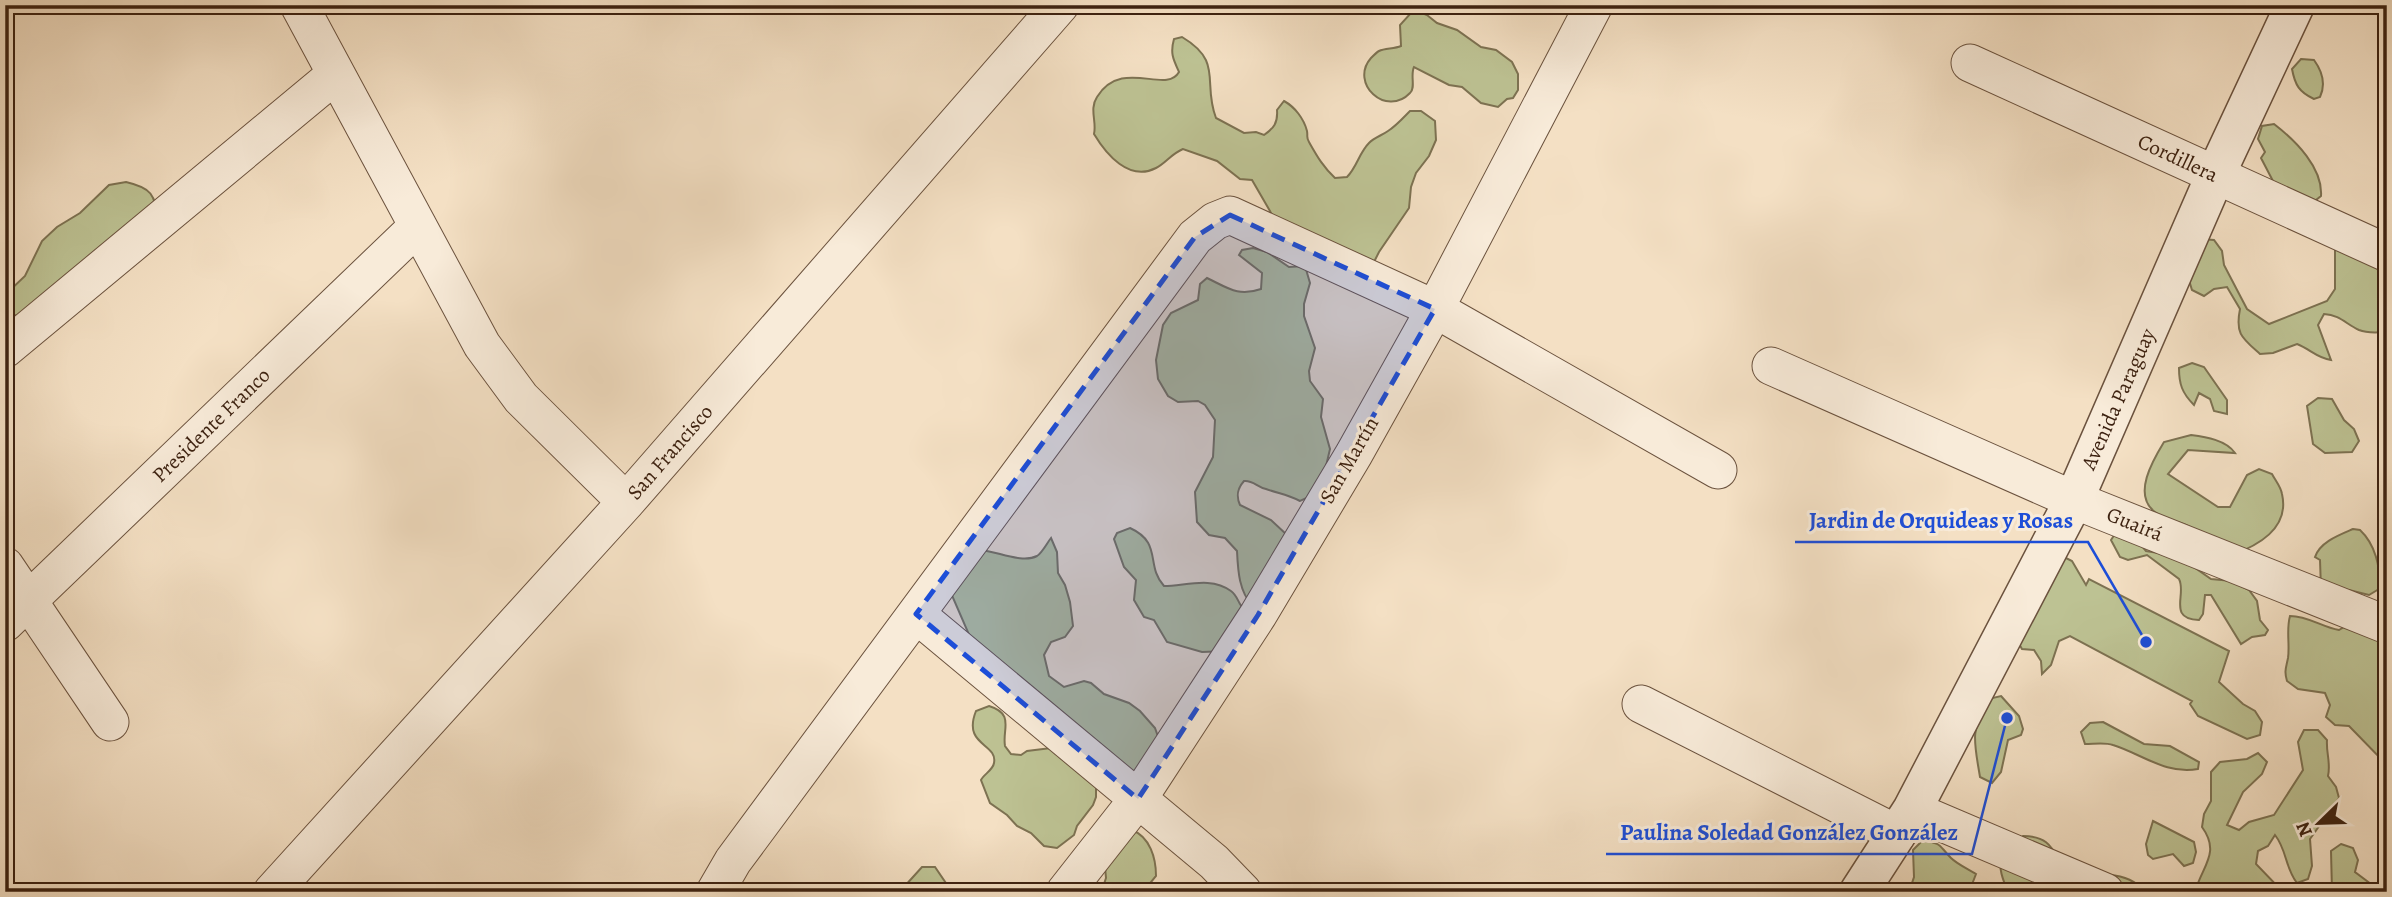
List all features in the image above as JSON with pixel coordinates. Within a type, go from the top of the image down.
[{"type":"street","points":[[299,5],[482,345],[522,398],[626,502]]},
{"type":"street","name":"San Francisco","points":[[272,892],[626,502],[1060,5]]},
{"type":"street","name":"San Martín","points":[[1065,892],[1138,799],[1258,615],[1354,454],[1435,309],[1594,5]]},
{"type":"street","name":"Avenida Paraguay","points":[[1859,892],[1904,822],[2074,500],[2216,176],[2295,5]]},
{"type":"street","name":"Cordillera","points":[[1970,63],[2387,253]]},
{"type":"street","points":[[5,349],[335,75]]},
{"type":"street","points":[[715,892],[733,861],[1195,237],[1215,221],[1230,215],[1435,309],[1718,470]]},
{"type":"street","name":"Presidente Franco","points":[[17,612],[418,226]]},
{"type":"street","name":"Guairá","points":[[1771,366],[2074,500],[2387,625]]},
{"type":"street","points":[[5,566],[17,612],[110,722]]},
{"type":"street","points":[[916,614],[1225,871],[1243,892]]},
{"type":"street","points":[[1641,704],[1904,822],[2105,892]]},
{"type":"highlighted area","points":[[1230,215],[1435,309],[1258,615],[1138,799],[916,614],[1195,237]]},
{"type":"green space","points":[[1417,11],[1437,23],[1457,30],[1481,47],[1496,50],[1512,62],[1518,74],[1518,90],[1513,98],[1507,99],[1498,107],[1481,103],[1462,87],[1449,85],[1414,67],[1412,91],[1401,100],[1381,100],[1373,94],[1364,78],[1365,68],[1378,52],[1401,46],[1400,25],[1410,14]]},
{"type":"green space","points":[[1182,37],[1195,46],[1208,64],[1216,118],[1244,133],[1256,132],[1264,135],[1275,125],[1277,110],[1284,101],[1301,118],[1309,142],[1335,178],[1347,177],[1369,143],[1394,127],[1410,111],[1421,111],[1435,121],[1436,140],[1429,156],[1416,173],[1411,187],[1409,208],[1370,270],[1278,225],[1252,180],[1240,179],[1217,161],[1183,149],[1156,168],[1137,171],[1119,164],[1105,150],[1094,134],[1094,106],[1097,97],[1107,85],[1119,79],[1173,78],[1179,72],[1172,48],[1174,39]]},
{"type":"green space","points":[[2301,59],[2314,60],[2319,69],[2323,82],[2320,97],[2314,99],[2301,91],[2296,84],[2292,69]]},
{"type":"green space","points":[[2274,124],[2299,147],[2318,175],[2321,196],[2311,204],[2274,183],[2261,158],[2265,152],[2258,139],[2262,126]]},
{"type":"green space","points":[[2387,146],[2387,223],[2378,213]]},
{"type":"green space","points":[[126,182],[147,190],[153,198],[159,220],[20,317],[6,312],[5,295],[25,276],[42,241],[57,227],[80,213],[109,185]]},
{"type":"green space","points":[[2201,239],[2214,240],[2222,251],[2224,265],[2247,309],[2269,324],[2327,301],[2335,289],[2335,250],[2361,248],[2387,254],[2387,332],[2363,331],[2339,318],[2324,314],[2318,325],[2331,360],[2297,344],[2273,353],[2260,354],[2241,335],[2238,324],[2240,309],[2227,287],[2214,289],[2204,296],[2192,290],[2188,277]]},
{"type":"green space","points":[[1253,248],[1267,252],[1289,267],[1305,266],[1310,283],[1304,304],[1304,316],[1315,348],[1309,371],[1310,381],[1323,399],[1321,417],[1330,449],[1320,492],[1300,501],[1250,482],[1244,481],[1240,487],[1240,505],[1271,520],[1287,535],[1253,607],[1242,588],[1237,551],[1225,538],[1209,535],[1197,522],[1195,492],[1213,457],[1215,420],[1205,405],[1198,401],[1178,402],[1168,396],[1158,379],[1156,360],[1163,325],[1171,313],[1198,300],[1200,284],[1207,278],[1239,292],[1261,289],[1262,273],[1239,255],[1242,250]]},
{"type":"green space","points":[[2192,363],[2204,367],[2227,400],[2227,414],[2214,411],[2210,399],[2199,393],[2194,405],[2184,392],[2179,368]]},
{"type":"green space","points":[[2318,398],[2332,399],[2344,420],[2354,429],[2359,441],[2352,452],[2325,453],[2313,444],[2307,406]]},
{"type":"green space","points":[[2191,435],[2221,442],[2235,453],[2188,450],[2168,474],[2218,507],[2230,507],[2247,475],[2259,469],[2272,474],[2281,491],[2283,506],[2276,526],[2251,547],[2230,556],[2190,527],[2159,515],[2148,505],[2145,496],[2147,477],[2164,442]]},
{"type":"green space","points":[[2126,527],[2146,551],[2178,556],[2211,579],[2232,581],[2249,590],[2257,601],[2260,620],[2268,630],[2265,635],[2252,637],[2241,644],[2211,595],[2205,595],[2203,614],[2199,620],[2183,615],[2179,579],[2147,555],[2128,560],[2120,557],[2111,540],[2119,528]]},
{"type":"green space","points":[[1130,528],[1147,540],[1155,570],[1164,586],[1215,584],[1223,586],[1235,595],[1244,609],[1228,651],[1202,652],[1167,642],[1154,620],[1144,617],[1134,600],[1136,580],[1124,567],[1114,539],[1117,533]]},
{"type":"green space","points":[[2353,529],[2360,530],[2373,549],[2378,564],[2379,589],[2369,595],[2349,590],[2321,589],[2320,560],[2315,557],[2317,552],[2331,540]]},
{"type":"green space","points":[[1051,538],[1057,552],[1058,573],[1070,602],[1073,626],[1065,637],[1051,642],[1044,655],[1049,676],[1064,687],[1084,681],[1091,683],[1104,694],[1129,703],[1140,711],[1155,728],[1163,751],[1140,778],[970,637],[947,584],[980,550],[1017,558],[1031,558],[1039,555]]},
{"type":"green space","points":[[2060,555],[2072,561],[2086,585],[2089,579],[2229,651],[2219,682],[2255,711],[2262,722],[2260,735],[2247,739],[2198,716],[2190,704],[2192,701],[2070,636],[2059,641],[2051,665],[2042,674],[2041,661],[2034,650],[2022,649],[2015,637]]},
{"type":"green space","points":[[2290,616],[2339,630],[2362,616],[2387,632],[2387,765],[2349,726],[2335,725],[2326,717],[2330,705],[2325,693],[2298,689],[2287,681],[2285,672]]},
{"type":"green space","points":[[2001,696],[2019,716],[2023,729],[2021,735],[2008,740],[2001,772],[1992,783],[1980,777],[1975,737],[1978,720],[1988,699]]},
{"type":"green space","points":[[989,706],[997,709],[1005,718],[1005,746],[1011,754],[1021,755],[1027,751],[1051,748],[1096,780],[1093,805],[1077,826],[1074,835],[1057,848],[1044,846],[990,803],[981,780],[993,765],[994,756],[973,731],[976,711]]},
{"type":"green space","points":[[2103,722],[2144,744],[2170,746],[2199,762],[2198,769],[2175,769],[2110,744],[2085,744],[2081,732],[2090,723]]},
{"type":"green space","points":[[2304,730],[2318,730],[2327,740],[2328,776],[2336,787],[2339,798],[2310,839],[2312,866],[2308,879],[2297,883],[2275,835],[2268,846],[2258,851],[2256,864],[2283,892],[2195,892],[2210,852],[2210,844],[2202,827],[2204,814],[2211,801],[2211,772],[2220,762],[2247,759],[2258,753],[2267,762],[2262,774],[2243,792],[2227,825],[2239,830],[2249,822],[2274,815],[2303,770],[2298,742]]},
{"type":"green space","points":[[2153,821],[2194,842],[2196,852],[2193,863],[2184,866],[2173,854],[2153,859],[2148,855],[2146,844]]},
{"type":"green space","points":[[1132,830],[1148,843],[1155,862],[1156,876],[1143,892],[1092,892],[1103,887],[1105,867]]},
{"type":"green space","points":[[2023,836],[2043,840],[2055,852],[2062,864],[2058,886],[2032,892],[2008,892],[2001,874],[2001,860],[2003,854]]},
{"type":"green space","points":[[1922,841],[1942,847],[1953,860],[1976,874],[1969,892],[1909,892],[1914,877],[1913,850]]},
{"type":"green space","points":[[2341,844],[2353,848],[2358,860],[2355,872],[2375,887],[2376,892],[2332,891],[2331,851]]},
{"type":"green space","points":[[922,867],[935,867],[952,892],[904,892],[904,887]]},
{"type":"green space","points":[[2109,875],[2130,880],[2147,892],[2066,892]]},
{"type":"place","name":"Jardin de Orquideas y Rosas","points":[[2146,642]]},
{"type":"place","name":"Paulina Soledad González González","points":[[2007,718]]}]
